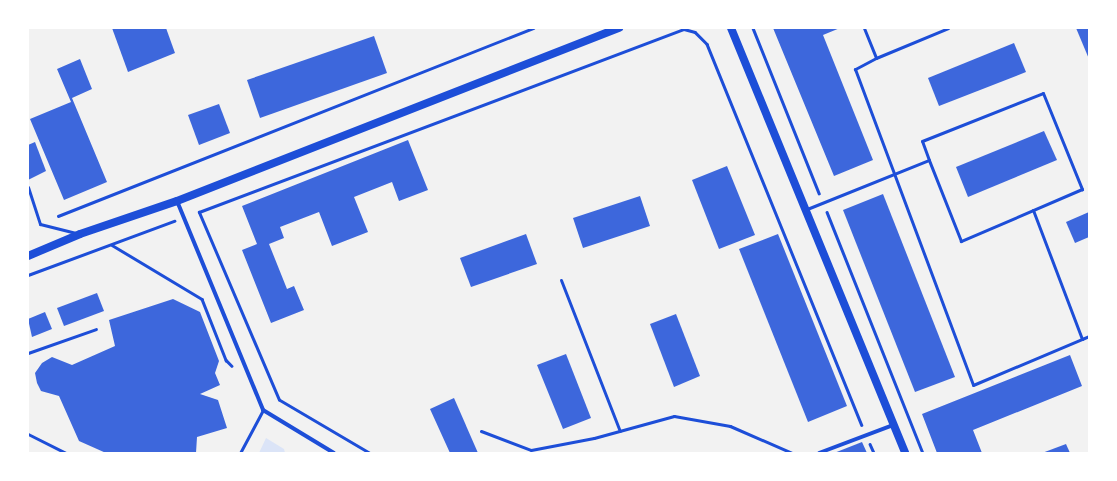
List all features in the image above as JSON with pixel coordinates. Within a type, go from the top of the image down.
[{"type":"main road","points":[[28,256],[80,234],[177,202],[619,28]]},
{"type":"main road","points":[[731,28],[807,209],[905,453]]},
{"type":"street","points":[[177,202],[255,387],[263,410],[334,453]]},
{"type":"street","points":[[819,453],[893,425]]},
{"type":"lane","points":[[864,28],[876,58]]},
{"type":"lane","points":[[948,28],[855,68],[893,175],[973,385],[1089,336]]},
{"type":"lane","points":[[1043,93],[1082,189],[960,241],[929,160],[922,141],[1043,93]]},
{"type":"lane","points":[[807,209],[929,160]]},
{"type":"lane","points":[[28,187],[40,224],[80,234]]},
{"type":"lane","points":[[1033,210],[1082,339]]},
{"type":"lane","points":[[561,280],[620,431]]},
{"type":"lane","points":[[28,353],[96,329]]},
{"type":"lane","points":[[240,453],[263,410]]},
{"type":"lane","points":[[481,431],[531,450],[620,431],[674,416],[730,426],[792,453]]},
{"type":"lane","points":[[28,434],[66,453]]},
{"type":"path","points":[[40,224],[533,28]]},
{"type":"path","points":[[752,28],[923,453]]},
{"type":"path","points":[[28,275],[184,218],[501,95],[684,29],[695,32],[707,44],[874,453]]},
{"type":"path","points":[[199,212],[279,400],[369,453]]},
{"type":"path","points":[[112,245],[202,299],[226,360]]},
{"type":"shaded area","points":[[266,438],[284,449],[285,453],[259,453]]},
{"type":"building","points":[[112,28],[166,28],[175,53],[128,72]]},
{"type":"building","points":[[773,28],[840,28],[823,35],[873,160],[834,176]]},
{"type":"building","points":[[1076,28],[1089,28],[1089,59]]},
{"type":"building","points":[[374,36],[387,73],[260,118],[247,80]]},
{"type":"building","points":[[1014,43],[1026,72],[939,106],[928,78]]},
{"type":"building","points":[[80,59],[92,89],[72,98],[107,182],[64,200],[30,119],[71,102],[57,69]]},
{"type":"building","points":[[219,104],[230,133],[199,145],[188,115]]},
{"type":"building","points":[[1044,131],[1057,160],[968,197],[956,167]]},
{"type":"building","points":[[408,140],[428,190],[399,201],[392,182],[354,197],[368,232],[332,246],[319,212],[280,227],[284,238],[269,244],[287,289],[294,286],[304,310],[271,323],[242,250],[257,244],[242,206]]},
{"type":"building","points":[[35,142],[46,171],[28,180],[28,145]]},
{"type":"building","points":[[727,166],[755,235],[719,249],[692,180]]},
{"type":"building","points":[[883,194],[955,377],[915,392],[843,210]]},
{"type":"building","points":[[640,196],[650,226],[583,248],[573,218]]},
{"type":"building","points":[[1089,212],[1089,237],[1075,243],[1066,222]]},
{"type":"building","points":[[526,234],[537,264],[471,287],[460,258]]},
{"type":"building","points":[[778,234],[847,406],[808,422],[739,249]]},
{"type":"building","points":[[97,293],[104,311],[64,326],[57,308]]},
{"type":"building","points":[[173,299],[200,312],[219,361],[215,373],[220,385],[200,394],[218,400],[227,428],[197,437],[196,453],[106,453],[79,441],[59,396],[41,391],[37,383],[35,373],[42,363],[52,357],[72,365],[115,346],[109,320]]},
{"type":"building","points":[[45,312],[52,329],[32,337],[28,319]]},
{"type":"building","points":[[676,314],[700,376],[674,387],[650,324]]},
{"type":"building","points":[[566,354],[591,418],[563,429],[537,365]]},
{"type":"building","points":[[1070,355],[1082,386],[973,430],[982,453],[937,453],[922,414]]},
{"type":"building","points":[[454,398],[478,453],[450,453],[430,409]]},
{"type":"building","points":[[862,442],[867,453],[834,453]]},
{"type":"building","points":[[1066,444],[1070,453],[1042,453]]}]
